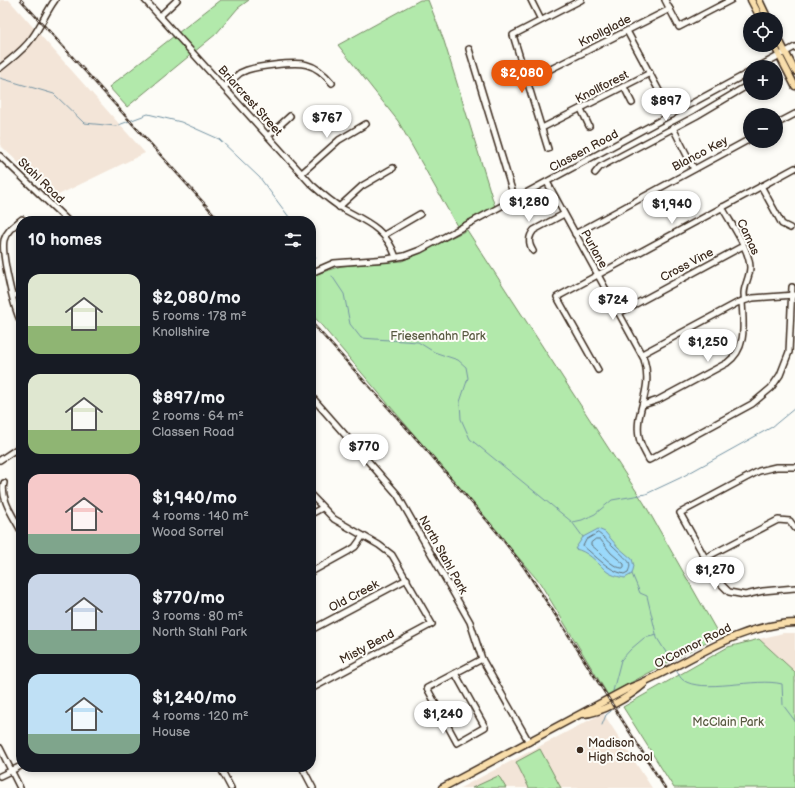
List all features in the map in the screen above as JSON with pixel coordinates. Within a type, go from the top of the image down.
[{"type":"main road","points":[[751,0],[757,12]]},
{"type":"main road","points":[[759,0],[765,12]]},
{"type":"main road","points":[[783,48],[795,71]]},
{"type":"main road","points":[[777,52],[795,86]]},
{"type":"main road","name":"O'Connor Road","points":[[442,788],[581,714],[595,710],[629,688],[648,681],[726,639],[755,629],[795,623]]},
{"type":"street","points":[[0,68],[17,54],[32,38],[46,12],[55,0]]},
{"type":"street","name":"Briarcrest Street","points":[[146,0],[321,193],[339,206],[365,220],[384,235],[394,249],[396,257]]},
{"type":"street","points":[[160,16],[177,0]]},
{"type":"street","points":[[531,0],[541,20]]},
{"type":"street","points":[[548,149],[513,35],[581,0]]},
{"type":"street","points":[[665,0],[679,26],[720,2],[731,0]]},
{"type":"street","name":"Knollglade","points":[[528,82],[670,9]]},
{"type":"street","points":[[627,31],[672,114]]},
{"type":"street","points":[[771,60],[795,47]]},
{"type":"street","points":[[469,49],[515,200]]},
{"type":"street","points":[[224,87],[240,73],[247,70],[295,62],[316,67],[332,83]]},
{"type":"street","name":"Knollforest","points":[[542,128],[650,73]]},
{"type":"street","name":"Classen Road","points":[[316,271],[339,262],[396,257],[420,250],[743,76]]},
{"type":"street","points":[[624,87],[632,103]]},
{"type":"street","points":[[595,173],[600,167],[743,88]]},
{"type":"street","points":[[580,109],[589,126]]},
{"type":"street","points":[[783,120],[795,114]]},
{"type":"street","points":[[268,136],[290,116]]},
{"type":"street","points":[[302,173],[339,140],[366,124]]},
{"type":"street","points":[[672,128],[694,169]]},
{"type":"street","name":"Blanco Key","points":[[575,234],[743,143]]},
{"type":"street","name":"Stahl Road","points":[[0,156],[63,216]]},
{"type":"street","points":[[339,206],[362,186],[393,168]]},
{"type":"street","points":[[598,370],[557,297],[795,168]]},
{"type":"street","name":"Purlane","points":[[547,182],[642,354],[648,378],[639,419],[639,438],[649,460],[752,404],[771,388],[782,371],[789,352],[793,295]]},
{"type":"street","points":[[761,186],[783,225],[790,228]]},
{"type":"street","name":"Camas","points":[[643,405],[658,400],[727,363],[736,354],[742,343],[743,294],[750,275],[750,265],[743,246],[722,207]]},
{"type":"street","points":[[384,235],[420,214]]},
{"type":"street","points":[[533,250],[529,241],[531,233],[564,214]]},
{"type":"street","points":[[16,224],[8,231],[4,241],[4,253],[12,296],[16,308]]},
{"type":"street","name":"Cross Vine","points":[[619,313],[743,246]]},
{"type":"street","points":[[642,354],[743,300],[760,297],[793,295],[792,287]]},
{"type":"street","points":[[12,296],[16,295]]},
{"type":"street","name":"North Stahl Park","points":[[316,402],[397,494],[470,622],[482,659],[529,742]]},
{"type":"street","points":[[0,460],[16,449]]},
{"type":"street","points":[[795,467],[776,467],[759,471],[680,514],[722,587],[734,594],[745,595],[763,591],[795,588]]},
{"type":"street","points":[[4,483],[4,498],[16,517]]},
{"type":"street","points":[[316,501],[338,523],[387,551],[395,559],[407,579]]},
{"type":"street","points":[[316,511],[322,508]]},
{"type":"street","points":[[705,558],[778,520],[790,521],[795,528]]},
{"type":"street","points":[[316,569],[355,547],[363,536]]},
{"type":"street","name":"Misty Bend","points":[[316,686],[432,624],[407,579]]},
{"type":"street","name":"Old Creek","points":[[316,627],[407,579]]},
{"type":"street","points":[[455,673],[485,727],[457,743],[427,688],[455,673],[482,659]]},
{"type":"street","points":[[0,748],[20,788]]},
{"type":"street","points":[[0,776],[16,768]]},
{"type":"street","points":[[223,772],[231,788]]},
{"type":"street","points":[[305,772],[313,788]]},
{"type":"shaded area","points":[[0,0],[9,0],[145,153],[54,197],[0,145]]},
{"type":"shaded area","points":[[783,633],[795,633],[795,672],[759,639]]},
{"type":"shaded area","name":"Madison High School","points":[[603,713],[652,788],[460,788]]},
{"type":"green space","points":[[220,0],[249,0],[238,8],[216,34],[127,107],[109,87]]},
{"type":"green space","points":[[420,0],[428,0],[444,41],[495,207],[457,226],[398,121],[338,45]]},
{"type":"green space","name":"Friesenhahn Park","points":[[467,230],[644,503],[719,635],[608,695],[540,583],[316,319],[316,274],[341,266],[402,261]]},
{"type":"green space","name":"McClain Park","points":[[759,639],[795,672],[795,788],[674,788],[623,707],[728,647]]},
{"type":"green space","points":[[540,749],[561,788],[529,788],[516,762]]},
{"type":"green space","points":[[498,776],[506,788],[472,788]]},
{"type":"water","points":[[598,529],[605,532],[618,547],[632,559],[634,566],[632,574],[625,578],[607,572],[587,554],[575,549],[583,537]]},
{"type":"waterway","points":[[0,78],[54,94],[84,123],[116,126],[148,114],[181,122],[219,139],[260,178],[288,216]]},
{"type":"waterway","points":[[332,276],[344,294],[350,324],[361,338],[418,342],[434,352],[458,360],[466,367],[468,378],[460,402],[461,419],[470,439],[572,522],[583,537]]},
{"type":"waterway","points":[[573,522],[595,514],[612,500],[646,494],[680,478],[772,427],[795,408]]},
{"type":"waterway","points":[[632,574],[640,593],[647,596],[657,638],[674,665]]},
{"type":"waterway","points":[[613,691],[621,660],[644,638],[657,635]]},
{"type":"waterway","points":[[676,670],[683,680],[692,684],[703,686],[758,682],[782,684],[783,705],[795,721]]},
{"type":"waterway","points":[[602,725],[606,715],[611,711],[611,709]]},
{"type":"railway","points":[[21,0],[215,216]]},
{"type":"railway","points":[[316,328],[430,454],[497,532],[524,567],[665,788]]},
{"type":"place","name":"Madison High School","points":[[580,750]]}]
